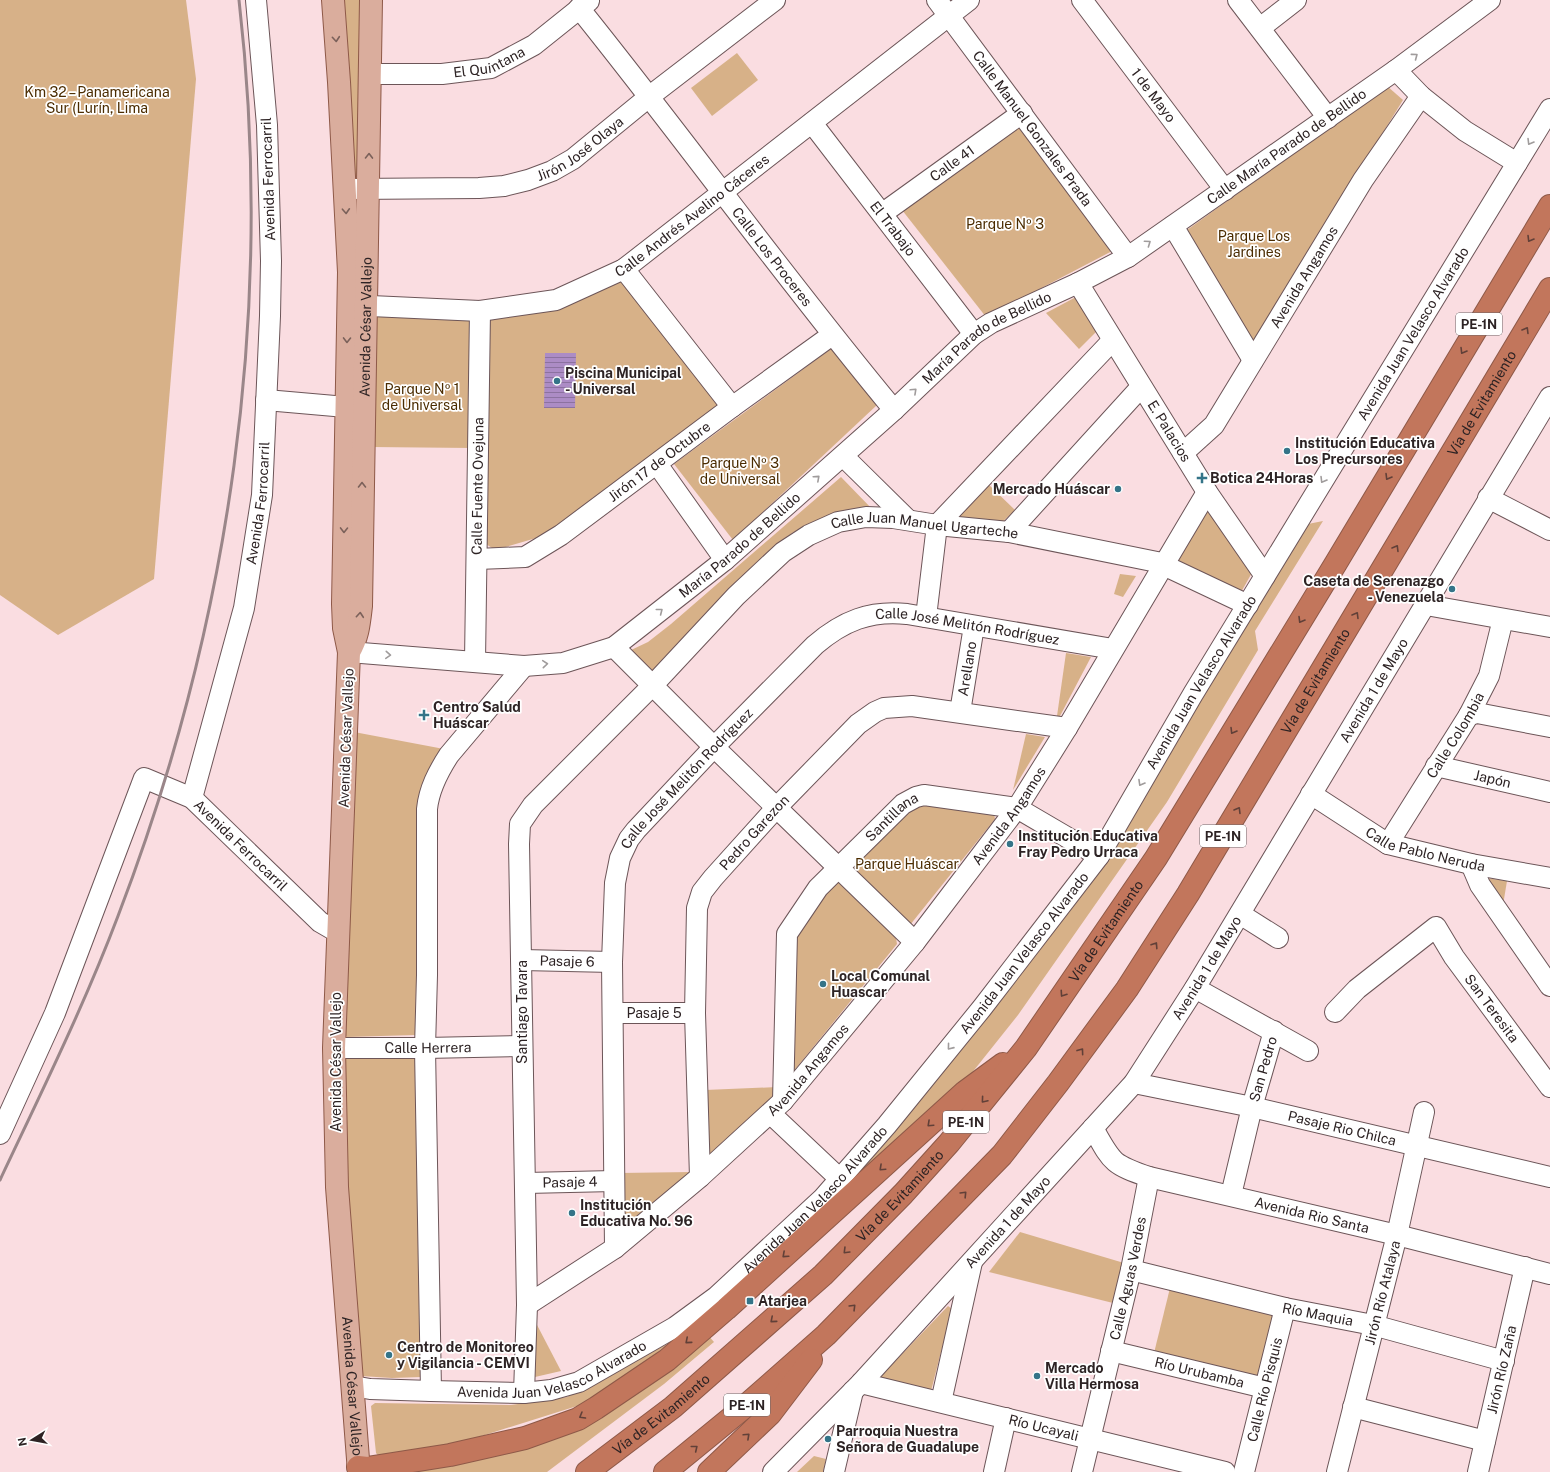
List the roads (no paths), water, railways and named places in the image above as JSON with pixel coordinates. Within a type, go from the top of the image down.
[{"type":"highway","name":"Vía de Evitamiento","points":[[587,1472],[672,1407],[823,1275],[903,1194],[949,1143],[1026,1048],[1156,858],[1332,570],[1550,206]]},
{"type":"highway","name":"Vía de Evitamiento","points":[[665,1472],[742,1409],[826,1335],[1002,1155],[1058,1083],[1127,988],[1188,894],[1550,290]]},
{"type":"highway","points":[[359,1470],[450,1455],[525,1438],[578,1419],[596,1408],[667,1360],[732,1304],[965,1092],[1026,1048]]},
{"type":"highway","points":[[709,1472],[770,1414],[814,1356],[826,1335]]},
{"type":"main road","name":"Avenida César Vallejo","points":[[333,0],[349,272],[357,306],[362,460],[361,606],[359,628],[356,640],[349,652]]},
{"type":"main road","name":"Avenida César Vallejo","points":[[359,1470],[337,1187],[334,1048],[349,652],[344,628],[343,604],[346,407],[368,190],[372,0]]},
{"type":"street","name":"Avenida Ferrocarril","points":[[256,0],[265,102],[270,197],[270,316],[262,495],[244,608],[192,798],[320,922],[339,933]]},
{"type":"street","name":"Jirón José Olaya","points":[[345,186],[353,189],[368,190],[479,188],[504,186],[528,180],[552,171],[573,159],[650,96],[775,0]]},
{"type":"street","name":"Calle Manuel Gonzales Prada","points":[[937,0],[950,15],[1128,257]]},
{"type":"street","name":"Calle Andrés Avelino Cáceres","points":[[357,306],[480,311],[556,300],[624,269],[969,0]]},
{"type":"street","name":"1 de Mayo","points":[[1082,0],[1225,190]]},
{"type":"street","points":[[1238,0],[1328,118]]},
{"type":"street","points":[[1260,28],[1296,0]]},
{"type":"street","name":"Calle María Parado de Bellido","points":[[1078,283],[1128,257],[1396,70],[1490,0]]},
{"type":"street","name":"El Quintana","points":[[370,74],[442,74],[490,68],[534,45],[584,4]]},
{"type":"street","name":"Calle Los Proceres","points":[[584,4],[722,193],[832,335],[894,410]]},
{"type":"street","points":[[1396,70],[1421,96],[1466,131],[1517,163]]},
{"type":"street","name":"Avenida Angamos","points":[[1183,453],[1214,426],[1363,180],[1421,96]]},
{"type":"street","name":"Avenida Juan Velasco Alvarado","points":[[353,1386],[370,1389],[524,1393],[551,1390],[579,1382],[674,1327],[716,1297],[823,1198],[887,1125],[982,1008],[1099,856],[1193,694],[1550,108]]},
{"type":"street","name":"Calle 41","points":[[883,213],[1022,113]]},
{"type":"street","name":"El Trabajo","points":[[812,123],[883,213],[974,334]]},
{"type":"street","points":[[1172,226],[1253,360]]},
{"type":"street","points":[[624,269],[732,406]]},
{"type":"street","name":"E. Palacios","points":[[1078,283],[1112,341],[1207,492],[1265,576]]},
{"type":"street","name":"María Parado de Bellido","points":[[349,652],[524,666],[562,663],[614,647],[725,560],[894,410],[974,334],[991,323],[1078,283]]},
{"type":"street","name":"Calle Fuente Ovejuna","points":[[475,661],[480,311]]},
{"type":"street","name":"Jirón 17 de Octubre","points":[[477,559],[525,557],[561,535],[732,406],[832,335]]},
{"type":"street","points":[[926,617],[937,525],[1112,341]]},
{"type":"street","points":[[1009,532],[1141,387]]},
{"type":"street","name":"Avenida 1 de Mayo","points":[[773,1472],[857,1387],[1134,1083],[1240,914],[1550,396]]},
{"type":"street","points":[[266,400],[346,407]]},
{"type":"street","points":[[842,456],[907,519]]},
{"type":"street","points":[[657,464],[725,560]]},
{"type":"street","name":"Avenida Angamos","points":[[527,1305],[615,1248],[700,1177],[777,1107],[915,942],[1017,808],[1067,728],[1207,492]]},
{"type":"street","points":[[1488,498],[1550,530]]},
{"type":"street","name":"Calle Juan Manuel Ugarteche","points":[[653,685],[736,596],[783,552],[809,535],[823,528],[852,519],[866,517],[907,519],[937,525],[1009,532],[1163,564],[1248,605]]},
{"type":"street","points":[[1426,605],[1550,627]]},
{"type":"street","name":"Calle José Melitón Rodríguez","points":[[615,1248],[612,962],[616,871],[624,848],[636,830],[714,747],[815,645],[840,626],[852,620],[879,613],[893,613],[926,617],[1113,649]]},
{"type":"street","name":"Calle Colombia","points":[[1388,844],[1469,715],[1489,676],[1503,619]]},
{"type":"street","name":"Arellano","points":[[960,712],[974,626]]},
{"type":"street","points":[[614,647],[714,747],[915,942]]},
{"type":"street","points":[[431,1391],[426,1048],[427,809],[429,794],[438,771],[448,755],[524,666]]},
{"type":"street","name":"Santiago Tavara","points":[[524,1393],[527,1305],[526,1183],[522,1046],[520,824],[533,805],[653,685]]},
{"type":"street","name":"Pedro Garezon","points":[[700,1177],[695,1013],[697,908],[702,892],[713,878],[777,807],[858,724],[875,712],[892,707],[912,706],[1067,728]]},
{"type":"street","points":[[1469,715],[1477,713],[1550,727]]},
{"type":"street","name":"Japón","points":[[1436,766],[1550,792]]},
{"type":"street","points":[[0,1134],[55,1013],[144,778],[192,798]]},
{"type":"street","name":"Calle Pablo Neruda","points":[[1311,794],[1388,844],[1471,864],[1550,878]]},
{"type":"street","name":"Santillana","points":[[777,1107],[787,934],[818,888],[840,868],[903,804],[916,797],[933,795],[1017,808],[1099,856]]},
{"type":"street","points":[[1471,864],[1480,884],[1544,969],[1550,986]]},
{"type":"street","points":[[1240,914],[1278,938]]},
{"type":"street","name":"San Teresita","points":[[1335,1012],[1357,989],[1436,927],[1454,957],[1550,1087]]},
{"type":"street","name":"Pasaje 6","points":[[522,960],[612,962]]},
{"type":"street","name":"San Pedro","points":[[1195,988],[1274,1031],[1252,1106],[1231,1195]]},
{"type":"street","name":"Pasaje 5","points":[[613,1013],[695,1013]]},
{"type":"street","points":[[1274,1031],[1308,1051]]},
{"type":"street","name":"Calle Herrera","points":[[334,1048],[522,1046]]},
{"type":"street","name":"Pasaje Rio Chilca","points":[[1134,1083],[1252,1106],[1550,1177]]},
{"type":"street","points":[[777,1107],[840,1179]]},
{"type":"street","name":"Jirón Río Atalaya","points":[[1337,1472],[1397,1235],[1424,1112]]},
{"type":"street","name":"Avenida Rio Santa","points":[[1093,1128],[1107,1154],[1114,1162],[1123,1168],[1149,1177],[1397,1235],[1550,1274]]},
{"type":"street","name":"Calle Aguas Verdes","points":[[1082,1472],[1131,1270],[1149,1177]]},
{"type":"street","name":"Pasaje 4","points":[[526,1183],[614,1181]]},
{"type":"street","points":[[941,1402],[972,1260]]},
{"type":"street","name":"Jirón Río Zaña","points":[[1478,1472],[1525,1267]]},
{"type":"street","name":"Río Maquia","points":[[1131,1270],[1284,1308],[1373,1325],[1504,1361]]},
{"type":"street","name":"Calle Río Pisquis","points":[[1244,1472],[1284,1308]]},
{"type":"street","name":"Río Urubamba","points":[[1111,1351],[1265,1388]]},
{"type":"street","points":[[834,1472],[857,1387]]},
{"type":"street","name":"Río Ucayali","points":[[857,1387],[941,1402],[1225,1472]]},
{"type":"street","points":[[1353,1407],[1485,1441]]},
{"type":"street","points":[[994,1472],[1006,1418]]},
{"type":"railway","points":[[0,1180],[77,1016],[118,916],[157,806],[189,694],[215,580],[234,466],[246,350],[251,234],[249,117],[239,0]]},
{"type":"place","name":"Piscina Municipal - Universal","points":[[557,381]]},
{"type":"place","name":"Institución Educativa Los Precursores","points":[[1287,451]]},
{"type":"place","name":"Botica 24Horas","points":[[1202,478]]},
{"type":"place","name":"Mercado Huáscar","points":[[1118,489]]},
{"type":"place","name":"Caseta de Serenazgo - Venezuela","points":[[1452,589]]},
{"type":"place","name":"Centro Salud Huáscar","points":[[424,715]]},
{"type":"place","name":"Institución Educativa Fray Pedro Urraca","points":[[1010,844]]},
{"type":"place","name":"Local Comunal Huascar","points":[[823,984]]},
{"type":"place","name":"Institución Educativa No. 96","points":[[572,1213]]},
{"type":"place","name":"Atarjea","points":[[750,1301]]},
{"type":"place","name":"Centro de Monitoreo y Vigilancia - CEMVI","points":[[389,1355]]},
{"type":"place","name":"Mercado Villa Hermosa","points":[[1037,1376]]},
{"type":"place","name":"Parroquia Nuestra Señora de Guadalupe","points":[[828,1439]]},
{"type":"park label","name":"Km 32 – Panamericana Sur (Lurín, Lima","points":[[97,100]]},
{"type":"park label","name":"Parque Nº 3","points":[[1005,224]]},
{"type":"park label","name":"Parque Los Jardines","points":[[1254,244]]},
{"type":"park label","name":"Parque Nº 1 de Universal","points":[[422,398]]},
{"type":"park label","name":"Parque Nº 3 de Universal","points":[[740,472]]},
{"type":"park label","name":"Parque Huáscar","points":[[907,864]]}]
